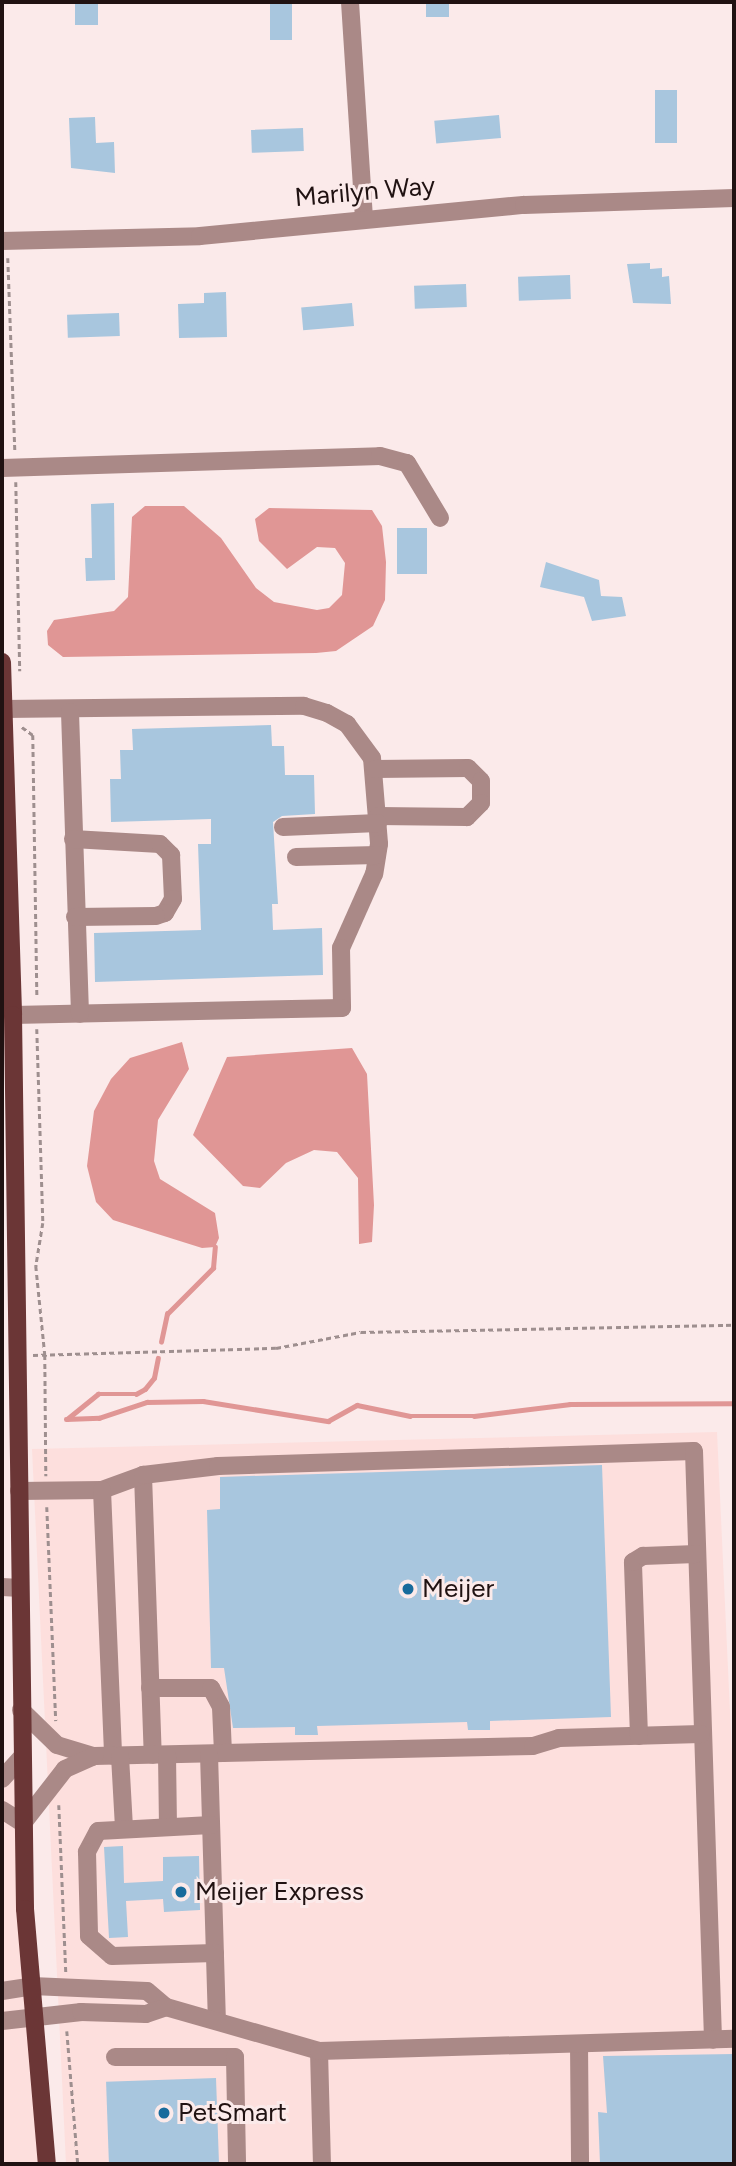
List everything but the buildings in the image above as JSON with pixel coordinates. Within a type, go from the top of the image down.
[{"type":"main road","points":[[2,662],[12,709],[19,1491],[11,1588],[22,1710],[23,1823],[34,2020],[47,2164]]},
{"type":"street","points":[[350,2],[364,217]]},
{"type":"street","name":"Marilyn Way","points":[[5,241],[200,236],[364,217],[734,198]]},
{"type":"street","points":[[9,467],[380,456],[407,463],[440,518]]},
{"type":"street","points":[[12,709],[70,712],[304,706],[346,724],[375,769],[378,820],[374,874],[341,948],[342,1008],[13,1015]]},
{"type":"street","points":[[70,712],[80,1014]]},
{"type":"street","points":[[283,827],[467,817],[481,803],[481,780],[468,768],[375,769]]},
{"type":"street","points":[[73,839],[160,844],[171,855],[173,899],[165,913],[156,916],[75,917]]},
{"type":"street","points":[[296,857],[377,855]]},
{"type":"street","points":[[19,1491],[102,1490],[143,1475],[218,1466],[694,1451],[701,1734],[713,2040]]},
{"type":"street","points":[[143,1475],[150,1688],[168,1827]]},
{"type":"street","points":[[102,1490],[116,1756],[124,1828]]},
{"type":"street","points":[[639,1736],[633,1562],[643,1556],[696,1554]]},
{"type":"street","points":[[150,1688],[211,1688],[221,1707],[211,1825],[217,2019]]},
{"type":"street","points":[[22,1710],[57,1745],[94,1756],[533,1746],[559,1738],[701,1734]]},
{"type":"street","points":[[2,1810],[23,1823],[57,1777],[94,1756]]},
{"type":"street","points":[[2,1779],[22,1757]]},
{"type":"street","points":[[211,1825],[98,1831],[91,1839],[89,1936],[112,1956],[215,1953]]},
{"type":"street","points":[[2,1991],[32,1986],[147,1991],[166,2007],[217,2019],[319,2051],[734,2039]]},
{"type":"street","points":[[2,2021],[34,2020],[82,2012],[146,2014],[166,2007]]},
{"type":"street","points":[[579,2044],[580,2164]]},
{"type":"street","points":[[319,2051],[322,2164]]},
{"type":"street","points":[[115,2057],[234,2057],[237,2164]]},
{"type":"path","points":[[5,241],[9,467],[21,680]]},
{"type":"path","points":[[12,709],[22,727],[33,735],[43,1223],[36,1266],[45,1354],[47,1491],[57,1745]]},
{"type":"path","points":[[31,1354],[276,1348],[361,1332],[734,1325]]},
{"type":"path","points":[[57,1777],[66,1959]]},
{"type":"path","points":[[67,2041],[78,2164]]},
{"type":"shaded area","points":[[145,506],[184,506],[221,538],[256,588],[274,602],[317,610],[329,608],[342,595],[345,563],[335,548],[317,547],[287,569],[259,541],[255,519],[269,508],[372,510],[382,526],[386,562],[385,600],[373,626],[336,651],[63,657],[48,645],[47,631],[54,620],[114,611],[128,597],[132,517]]},
{"type":"shaded area","points":[[182,1042],[189,1069],[158,1120],[154,1161],[160,1179],[215,1213],[219,1238],[215,1247],[202,1248],[113,1220],[96,1202],[87,1166],[94,1111],[111,1079],[130,1058]]},
{"type":"shaded area","points":[[352,1048],[367,1074],[374,1205],[372,1242],[359,1244],[358,1178],[337,1152],[314,1150],[286,1163],[260,1188],[243,1186],[193,1135],[227,1057]]},
{"type":"shaded area","points":[[717,1432],[734,1798],[734,2164],[66,2164],[32,1449]]},
{"type":"shaded area","points":[[22,1774],[49,2164],[2,2164],[2,1775]]},
{"type":"waterway","points":[[161,1342],[167,1314],[213,1268],[215,1247]]},
{"type":"waterway","points":[[67,1419],[98,1394],[136,1394],[145,1389],[154,1378],[158,1358]]},
{"type":"waterway","points":[[66,1419],[99,1418],[147,1402],[203,1401],[328,1421],[357,1405],[410,1416],[474,1416],[570,1404],[734,1403]]},
{"type":"place","name":"Meijer","points":[[408,1589]]},
{"type":"place","name":"Meijer Express","points":[[181,1892]]},
{"type":"place","name":"PetSmart","points":[[164,2113]]}]
